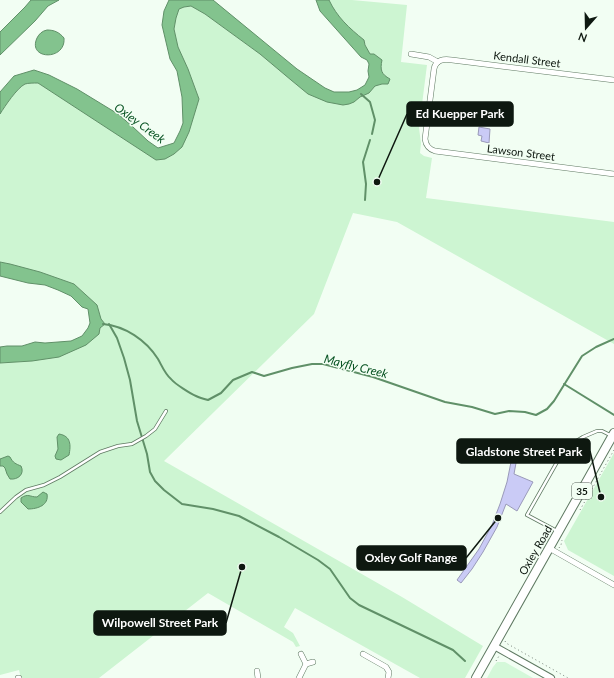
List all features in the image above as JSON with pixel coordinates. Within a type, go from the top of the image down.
[{"type":"main road","name":"Oxley Road","points":[[476,678],[561,535],[613,435]]},
{"type":"street","name":"Kendall Street","points":[[411,54],[429,57],[438,62],[442,60],[452,60],[614,80]]},
{"type":"street","name":"Lawson Street","points":[[438,62],[434,68],[425,135],[427,146],[431,150],[614,174]]},
{"type":"street","points":[[552,550],[614,585]]},
{"type":"street","points":[[494,646],[551,678]]},
{"type":"street","points":[[301,654],[306,664]]},
{"type":"street","points":[[363,654],[386,667],[389,672],[388,678]]},
{"type":"street","points":[[299,678],[306,664],[313,662]]},
{"type":"street","points":[[257,671],[258,678]]},
{"type":"lane","points":[[0,512],[26,490],[44,485],[60,477],[100,452],[118,446],[132,444],[146,436],[155,429],[166,411]]},
{"type":"lane","points":[[561,535],[527,515],[565,448],[583,436],[597,431],[602,431],[613,435]]},
{"type":"path","points":[[579,510],[614,450]]},
{"type":"path","points":[[552,550],[561,545],[561,535]]},
{"type":"path","points":[[505,641],[506,643],[568,678]]},
{"type":"shaded area","points":[[31,0],[59,0],[48,6],[35,21],[0,55],[0,32]]},
{"type":"shaded area","name":"Oxley Creek","points":[[169,0],[213,0],[297,69],[325,88],[334,92],[349,92],[357,90],[365,85],[369,77],[369,64],[367,60],[361,57],[320,11],[316,0],[329,0],[344,22],[364,40],[370,54],[374,54],[382,60],[382,71],[390,79],[388,84],[375,86],[369,93],[349,104],[343,105],[327,102],[308,94],[260,54],[205,14],[191,6],[179,9],[174,29],[178,47],[199,99],[189,132],[182,147],[174,154],[165,159],[156,160],[38,83],[25,84],[18,89],[0,114],[0,92],[14,76],[34,70],[49,75],[77,89],[118,114],[158,148],[174,143],[183,123],[182,97],[177,71],[170,59],[162,25],[164,11]]},
{"type":"shaded area","points":[[329,0],[352,0],[407,5],[401,62],[427,65],[419,128],[421,143],[420,153],[424,156],[432,158],[426,198],[614,222],[614,344],[397,222],[353,213],[314,314],[164,461],[402,597],[483,646],[465,678],[420,678],[295,608],[284,627],[293,633],[300,646],[296,647],[293,642],[208,593],[99,678],[21,678],[19,670],[0,675],[0,363],[32,361],[100,328],[105,324],[101,319],[97,305],[74,284],[40,272],[0,262],[0,114],[18,89],[25,84],[38,83],[156,160],[165,159],[174,154],[182,147],[189,132],[199,99],[178,47],[174,29],[179,9],[191,6],[205,14],[260,54],[308,94],[354,102],[360,97],[369,93],[375,86],[382,84],[384,76],[365,45],[364,40],[344,22]]},
{"type":"shaded area","points":[[47,30],[52,30],[64,38],[63,46],[59,51],[48,55],[37,51],[35,45],[39,35]]},
{"type":"shaded area","points":[[0,262],[40,272],[74,284],[97,305],[101,319],[105,324],[100,328],[99,334],[86,345],[59,357],[32,361],[0,363],[0,347],[22,346],[35,342],[45,343],[71,341],[82,336],[90,323],[88,309],[82,307],[71,296],[45,285],[28,283],[0,276]]},
{"type":"shaded area","points":[[59,434],[66,437],[70,444],[69,455],[61,460],[56,459],[55,456],[58,449],[57,437]]},
{"type":"shaded area","points":[[614,453],[614,576],[568,550],[564,541]]},
{"type":"shaded area","points":[[8,456],[12,461],[21,466],[22,472],[16,479],[10,479],[5,468],[0,466],[0,459]]},
{"type":"shaded area","points":[[43,492],[47,494],[47,498],[45,504],[42,506],[28,509],[21,502],[21,498],[27,495],[37,497]]},
{"type":"shaded area","points":[[497,662],[505,662],[533,678],[487,678]]},
{"type":"building","points":[[479,127],[490,129],[489,143],[481,141],[482,136],[478,135]]},
{"type":"building","points":[[513,452],[518,452],[514,474],[533,482],[517,511],[506,504],[497,527],[483,552],[461,583],[457,580],[479,549],[492,525],[507,482]]},
{"type":"waterway","points":[[361,94],[370,102],[375,120],[372,134]]},
{"type":"waterway","points":[[365,200],[366,184],[363,162],[370,140]]},
{"type":"waterway","name":"Mayfly Creek","points":[[103,324],[111,325],[127,331],[141,340],[153,352],[165,372],[173,381],[194,395],[208,400],[221,393],[233,380],[252,372],[264,376],[292,368],[312,364],[323,364],[373,377],[445,402],[472,407],[495,414],[509,411],[525,412],[536,415],[547,409],[554,401],[582,356],[596,347],[614,339]]},
{"type":"waterway","points":[[109,324],[117,338],[124,358],[130,380],[137,421],[147,454],[150,472],[155,481],[164,490],[182,504],[213,509],[239,516],[279,537],[318,560],[330,569],[350,598],[359,605],[453,650],[465,661]]},
{"type":"waterway","points":[[564,384],[614,415]]},
{"type":"place","name":"Ed Kuepper Park","points":[[377,182]]},
{"type":"place","name":"Gladstone Street Park","points":[[601,497]]},
{"type":"place","name":"Oxley Golf Range","points":[[498,518]]},
{"type":"place","name":"Wilpowell Street Park","points":[[242,567]]}]
